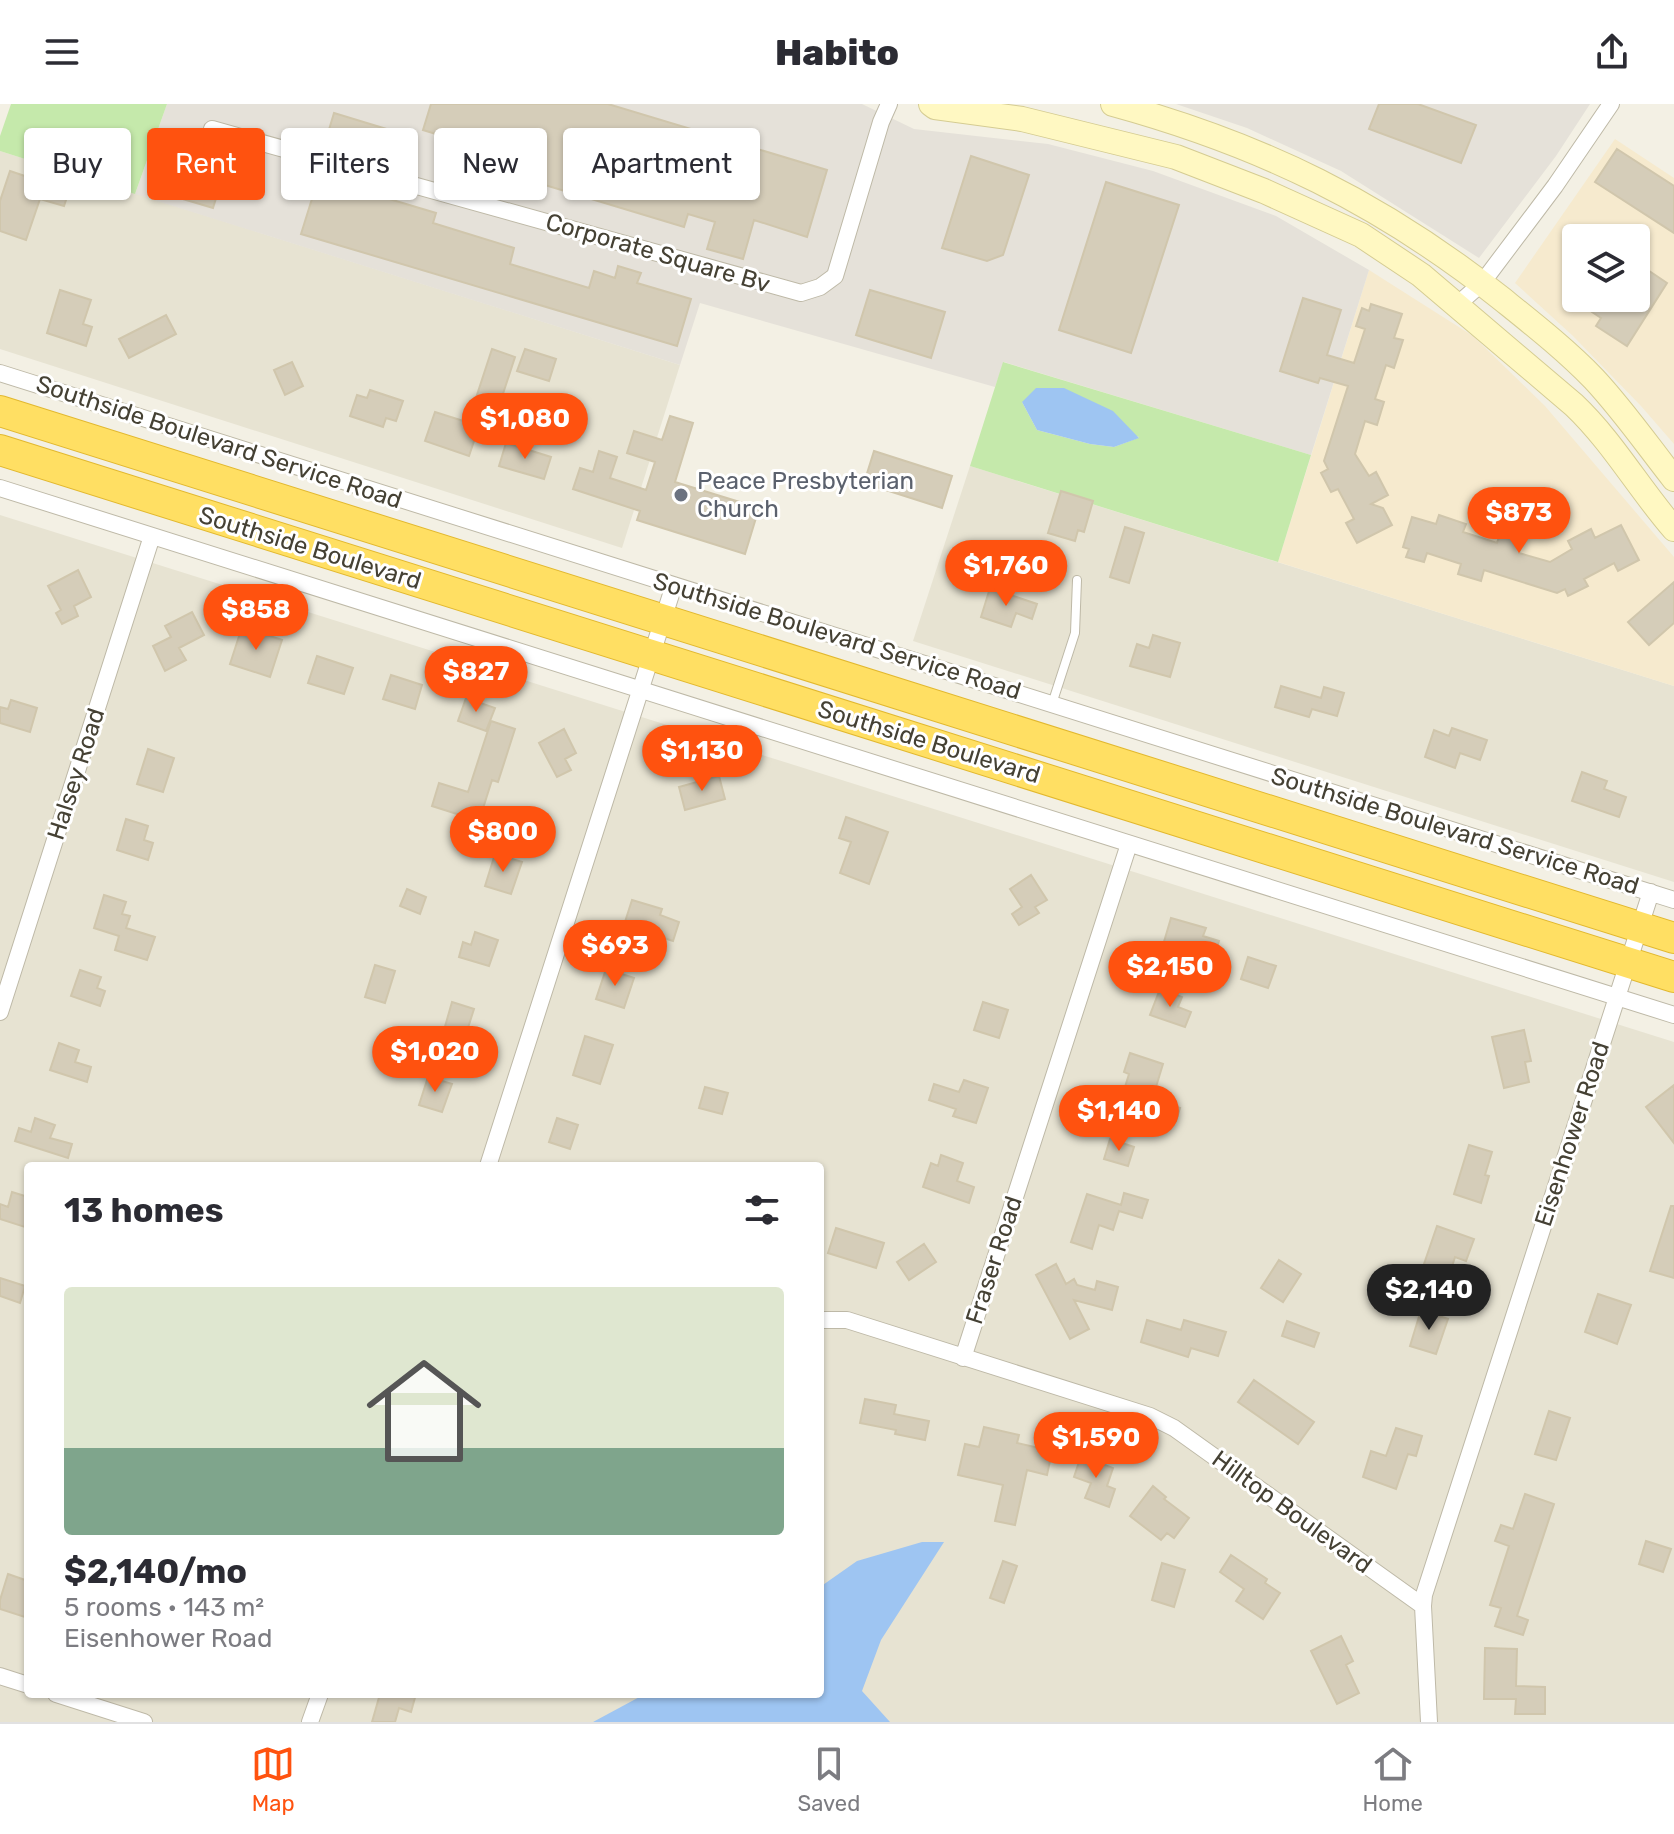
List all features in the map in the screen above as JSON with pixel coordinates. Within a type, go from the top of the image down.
[{"type":"highway","name":"Southside Boulevard","points":[[0,411],[1674,938]]},
{"type":"highway","name":"Southside Boulevard","points":[[0,450],[1674,977]]},
{"type":"street","name":"Corporate Square Bv","points":[[265,144],[801,293],[820,287],[835,276],[889,104]]},
{"type":"street","points":[[931,104],[1096,135],[1176,157],[1264,191],[1361,235],[1421,275],[1598,428],[1674,529]]},
{"type":"street","points":[[1113,104],[1184,124],[1279,161],[1373,209],[1420,238],[1482,283],[1594,379],[1674,479]]},
{"type":"street","points":[[1457,305],[1482,283],[1555,186],[1611,104]]},
{"type":"street","points":[[1264,191],[1279,161]]},
{"type":"street","name":"Southside Boulevard Service Road","points":[[0,373],[1674,900]]},
{"type":"street","points":[[0,488],[1674,1015]]},
{"type":"street","name":"Halsey Road","points":[[0,1012],[152,536]]},
{"type":"street","points":[[489,1162],[674,585]]},
{"type":"street","name":"Fraser Road","points":[[963,1358],[1129,844]]},
{"type":"street","name":"Eisenhower Road","points":[[1423,1606],[1651,892]]},
{"type":"street","name":"Hilltop Boulevard","points":[[824,1320],[847,1320],[1150,1416],[1174,1428],[1423,1606]]},
{"type":"street","points":[[1423,1606],[1429,1722]]},
{"type":"street","points":[[0,1676],[24,1684]]},
{"type":"street","points":[[69,1698],[144,1722]]},
{"type":"street","points":[[310,1722],[319,1698]]},
{"type":"lane","points":[[1052,704],[1075,633],[1077,580]]},
{"type":"shaded area","points":[[167,104],[862,104],[914,129],[1048,144],[1153,171],[1276,216],[1369,270],[1311,455],[1004,362],[995,387],[700,303],[680,365],[154,200],[265,200],[265,128],[158,128]]},
{"type":"shaded area","points":[[1176,104],[1590,104],[1556,156],[1479,258],[1341,171],[1247,128]]},
{"type":"shaded area","points":[[1615,139],[1674,178],[1674,444],[1573,336],[1515,283]]},
{"type":"shaded area","points":[[0,151],[24,159],[24,200],[131,200],[131,192],[147,197],[147,200],[156,200],[680,365],[622,548],[0,349]]},
{"type":"shaded area","points":[[147,160],[147,198],[135,194]]},
{"type":"shaded area","points":[[1369,270],[1473,336],[1545,406],[1674,557],[1674,686],[1278,562]]},
{"type":"shaded area","points":[[970,466],[1674,686],[1674,882],[913,641]]},
{"type":"shaded area","points":[[0,515],[1674,1042],[1674,1722],[0,1722]]},
{"type":"green space","points":[[11,104],[167,104],[158,128],[147,128],[147,160],[135,194],[131,193],[131,128],[24,128],[24,159],[0,151],[0,136]]},
{"type":"green space","points":[[1003,362],[1311,455],[1278,562],[970,466]],"holes":[[[1022,402],[1139,437],[1114,447],[1037,430]]]},
{"type":"water","points":[[1036,388],[1064,388],[1113,411],[1139,438],[1114,447],[1037,430],[1022,402]]},
{"type":"water","points":[[922,1542],[944,1542],[881,1640],[862,1691],[890,1722],[593,1722],[638,1698],[824,1698],[824,1584],[857,1561]]},
{"type":"building","points":[[431,104],[608,104],[688,128],[563,128],[563,190],[547,186],[547,128],[434,128],[434,133],[423,130]]},
{"type":"building","points":[[1379,104],[1418,104],[1476,125],[1461,163],[1369,129]]},
{"type":"building","points":[[334,113],[383,128],[330,128]]},
{"type":"building","points":[[1617,149],[1674,186],[1674,233],[1595,182]]},
{"type":"building","points":[[760,150],[827,170],[807,237],[754,220],[743,259],[707,249],[715,222],[688,214],[684,227],[595,200],[760,200]]},
{"type":"building","points":[[971,156],[1029,175],[1003,255],[987,261],[942,248]]},
{"type":"building","points":[[10,171],[24,176],[24,200],[40,200],[26,240],[0,231],[0,201]]},
{"type":"building","points":[[1106,182],[1179,205],[1131,353],[1059,330]]},
{"type":"building","points":[[43,200],[66,200],[64,206]]},
{"type":"building","points":[[186,200],[216,200],[213,208]]},
{"type":"building","points":[[312,200],[393,200],[436,213],[433,223],[514,248],[510,264],[589,288],[594,271],[615,278],[618,266],[641,273],[637,283],[691,299],[677,346],[301,234]]},
{"type":"building","points":[[1650,271],[1667,283],[1650,310]]},
{"type":"building","points":[[60,290],[91,300],[83,324],[92,327],[86,346],[47,333]]},
{"type":"building","points":[[870,290],[945,312],[931,358],[856,335]]},
{"type":"building","points":[[1303,298],[1341,310],[1327,355],[1354,363],[1365,329],[1356,326],[1362,308],[1369,311],[1371,304],[1402,314],[1394,338],[1403,340],[1394,368],[1386,365],[1375,399],[1384,402],[1377,425],[1365,421],[1355,454],[1369,476],[1376,472],[1388,495],[1371,504],[1383,508],[1392,525],[1357,543],[1346,523],[1354,519],[1338,489],[1331,492],[1321,473],[1328,469],[1324,461],[1348,386],[1320,378],[1318,383],[1280,371]]},
{"type":"building","points":[[1592,312],[1649,312],[1627,346],[1596,326],[1601,318]]},
{"type":"building","points":[[166,315],[176,334],[129,358],[119,339]]},
{"type":"building","points":[[492,349],[515,357],[499,406],[476,398]]},
{"type":"building","points":[[525,349],[556,359],[549,381],[517,371]]},
{"type":"building","points":[[292,362],[303,386],[285,395],[274,370]]},
{"type":"building","points":[[370,390],[403,401],[396,421],[386,418],[383,427],[350,416],[357,395],[367,398]]},
{"type":"building","points":[[435,412],[479,426],[469,456],[425,441]]},
{"type":"building","name":"Peace Presbyterian Church","points":[[670,416],[693,423],[675,482],[759,508],[745,554],[637,520],[640,511],[573,489],[580,468],[593,472],[599,451],[617,457],[610,478],[646,490],[655,462],[627,453],[634,431],[662,440]]},
{"type":"building","points":[[506,443],[551,457],[544,479],[499,466]]},
{"type":"building","points":[[874,451],[952,476],[942,508],[864,483]]},
{"type":"building","points":[[1061,491],[1093,501],[1084,532],[1078,530],[1075,541],[1048,533]]},
{"type":"building","points":[[1439,515],[1466,524],[1463,532],[1497,543],[1500,534],[1523,541],[1519,553],[1550,562],[1572,549],[1568,541],[1591,529],[1595,538],[1621,525],[1639,560],[1618,571],[1614,563],[1584,579],[1588,586],[1568,596],[1565,589],[1557,593],[1484,570],[1481,581],[1458,574],[1461,564],[1427,553],[1424,562],[1406,557],[1409,549],[1403,547],[1412,517],[1436,524]]},
{"type":"building","points":[[1125,527],[1144,533],[1129,583],[1110,577]]},
{"type":"building","points":[[78,570],[91,597],[74,606],[78,616],[62,624],[56,613],[61,610],[48,586]]},
{"type":"building","points":[[1674,582],[1674,623],[1649,645],[1628,622]]},
{"type":"building","points":[[990,588],[1037,604],[1032,619],[1016,613],[1011,627],[981,617]]},
{"type":"building","points":[[192,612],[204,635],[179,648],[186,660],[165,671],[153,646],[171,637],[165,626]]},
{"type":"building","points":[[242,627],[282,640],[270,677],[230,664]]},
{"type":"building","points":[[1153,635],[1180,643],[1170,677],[1130,666],[1137,644],[1149,648]]},
{"type":"building","points":[[317,656],[353,668],[344,694],[308,683]]},
{"type":"building","points":[[391,675],[422,685],[415,709],[383,699]]},
{"type":"building","points":[[1281,686],[1321,698],[1324,687],[1344,693],[1337,716],[1312,709],[1309,717],[1275,707]]},
{"type":"building","points":[[466,698],[495,708],[486,731],[458,721]]},
{"type":"building","points":[[11,700],[37,708],[30,732],[0,723],[0,707],[8,709]]},
{"type":"building","points":[[491,721],[515,729],[498,782],[492,780],[479,821],[432,806],[439,783],[468,792]]},
{"type":"building","points":[[1452,728],[1487,740],[1480,760],[1460,753],[1455,768],[1425,757],[1434,730],[1449,736]]},
{"type":"building","points":[[564,729],[576,753],[565,759],[571,770],[557,777],[539,743]]},
{"type":"building","points":[[148,749],[174,758],[163,792],[137,784]]},
{"type":"building","points":[[1582,772],[1607,781],[1604,789],[1626,797],[1619,817],[1572,801]]},
{"type":"building","points":[[719,776],[725,799],[685,810],[679,787]]},
{"type":"building","points":[[846,817],[888,832],[869,884],[840,873],[851,842],[839,838]]},
{"type":"building","points":[[126,819],[148,826],[144,840],[153,843],[148,860],[117,850]]},
{"type":"building","points":[[495,854],[522,862],[511,894],[485,886]]},
{"type":"building","points":[[1031,875],[1047,900],[1035,907],[1039,913],[1019,925],[1012,914],[1022,907],[1010,889]]},
{"type":"building","points":[[407,889],[426,897],[420,914],[400,906]]},
{"type":"building","points":[[104,895],[126,902],[122,914],[130,916],[126,928],[155,937],[147,960],[115,950],[119,936],[94,928]]},
{"type":"building","points":[[632,900],[662,909],[660,915],[679,922],[673,941],[624,925]]},
{"type":"building","points":[[1171,918],[1206,928],[1203,936],[1219,941],[1213,960],[1163,945]]},
{"type":"building","points":[[475,932],[498,940],[489,966],[459,957],[463,942],[471,945]]},
{"type":"building","points":[[1248,957],[1276,966],[1268,988],[1241,979]]},
{"type":"building","points":[[375,965],[395,971],[385,1003],[365,997]]},
{"type":"building","points":[[606,969],[634,978],[624,1008],[596,999]]},
{"type":"building","points":[[80,970],[101,977],[97,988],[105,991],[100,1006],[71,996]]},
{"type":"building","points":[[1160,989],[1182,997],[1178,1007],[1191,1012],[1185,1027],[1150,1015]]},
{"type":"building","points":[[452,1002],[474,1009],[465,1037],[444,1030]]},
{"type":"building","points":[[983,1002],[1008,1010],[999,1038],[974,1030]]},
{"type":"building","points":[[1524,1030],[1531,1061],[1525,1062],[1529,1082],[1504,1088],[1492,1037]]},
{"type":"building","points":[[585,1036],[613,1045],[600,1084],[573,1075]]},
{"type":"building","points":[[59,1043],[79,1050],[75,1062],[91,1067],[87,1082],[50,1070]]},
{"type":"building","points":[[1130,1053],[1163,1064],[1152,1100],[1180,1108],[1176,1121],[1120,1103],[1129,1074],[1124,1072]]},
{"type":"building","points":[[428,1077],[452,1084],[442,1112],[419,1105]]},
{"type":"building","points":[[964,1080],[988,1088],[976,1123],[953,1116],[956,1109],[929,1100],[934,1084],[959,1092]]},
{"type":"building","points":[[1674,1085],[1674,1143],[1646,1107]]},
{"type":"building","points":[[705,1087],[728,1093],[722,1114],[699,1108]]},
{"type":"building","points":[[35,1118],[55,1125],[50,1138],[72,1144],[68,1158],[15,1141],[19,1128],[31,1132]]},
{"type":"building","points":[[557,1118],[578,1125],[570,1149],[549,1142]]},
{"type":"building","points":[[1110,1139],[1134,1147],[1128,1166],[1104,1159]]},
{"type":"building","points":[[1469,1145],[1492,1152],[1481,1203],[1454,1194]]},
{"type":"building","points":[[941,1155],[963,1163],[957,1181],[974,1187],[969,1203],[923,1187],[931,1163],[938,1166]]},
{"type":"building","points":[[12,1192],[24,1196],[24,1227],[0,1219],[0,1204],[8,1207]]},
{"type":"building","points":[[1124,1193],[1148,1200],[1142,1218],[1119,1211],[1113,1230],[1099,1225],[1092,1249],[1071,1242],[1087,1194],[1121,1205]]},
{"type":"building","points":[[1671,1206],[1674,1206],[1674,1278],[1650,1271]]},
{"type":"building","points":[[1437,1226],[1474,1239],[1466,1261],[1455,1257],[1449,1276],[1423,1267]]},
{"type":"building","points":[[836,1228],[884,1243],[876,1268],[828,1253]]},
{"type":"building","points":[[924,1244],[936,1262],[909,1280],[897,1262]]},
{"type":"building","points":[[1279,1260],[1301,1274],[1283,1302],[1261,1288]]},
{"type":"building","points":[[1056,1264],[1066,1284],[1074,1279],[1077,1285],[1095,1290],[1097,1281],[1118,1287],[1112,1310],[1074,1300],[1089,1329],[1070,1339],[1036,1275]]},
{"type":"building","points":[[0,1278],[24,1286],[20,1303],[0,1296]]},
{"type":"building","points":[[1598,1294],[1631,1305],[1617,1344],[1585,1332]]},
{"type":"building","points":[[1421,1310],[1448,1319],[1436,1354],[1410,1346]]},
{"type":"building","points":[[1147,1320],[1181,1330],[1184,1320],[1226,1332],[1218,1356],[1191,1348],[1188,1357],[1141,1342]]},
{"type":"building","points":[[1287,1321],[1319,1333],[1314,1347],[1282,1336]]},
{"type":"building","points":[[1254,1380],[1314,1422],[1298,1444],[1238,1402]]},
{"type":"building","points":[[865,1399],[896,1405],[894,1414],[929,1421],[925,1440],[860,1423]]},
{"type":"building","points":[[1549,1411],[1570,1418],[1556,1460],[1535,1454]]},
{"type":"building","points":[[984,1427],[1019,1435],[1017,1443],[1052,1451],[1047,1475],[1027,1470],[1015,1525],[995,1521],[1003,1485],[958,1475],[965,1444],[979,1447]]},
{"type":"building","points":[[1396,1428],[1422,1436],[1416,1456],[1408,1454],[1396,1489],[1363,1477],[1371,1451],[1386,1456]]},
{"type":"building","points":[[1081,1456],[1113,1468],[1107,1486],[1115,1489],[1109,1507],[1085,1498],[1091,1483],[1074,1477]]},
{"type":"building","points":[[1153,1486],[1166,1497],[1164,1499],[1189,1518],[1174,1538],[1167,1533],[1161,1540],[1130,1516]]},
{"type":"building","points":[[1525,1494],[1554,1504],[1517,1616],[1528,1620],[1523,1635],[1495,1626],[1501,1608],[1490,1605],[1509,1546],[1495,1541],[1501,1525],[1513,1529]]},
{"type":"building","points":[[1646,1541],[1671,1549],[1663,1572],[1639,1564]]},
{"type":"building","points":[[1231,1555],[1267,1579],[1265,1583],[1280,1593],[1263,1619],[1236,1601],[1244,1589],[1220,1572]]},
{"type":"building","points":[[1003,1561],[1017,1566],[1004,1603],[990,1598]]},
{"type":"building","points":[[1162,1563],[1185,1570],[1174,1607],[1152,1600]]},
{"type":"building","points":[[8,1574],[24,1580],[24,1617],[0,1609]]},
{"type":"building","points":[[1341,1636],[1353,1661],[1346,1665],[1359,1693],[1337,1704],[1311,1651]]},
{"type":"building","points":[[1485,1648],[1517,1649],[1516,1686],[1545,1687],[1545,1714],[1515,1714],[1516,1699],[1484,1699]]},
{"type":"building","points":[[379,1698],[415,1698],[411,1712],[399,1708],[395,1722],[372,1722]]},
{"type":"place","name":"Peace Presbyterian Church","points":[[681,495]]}]
